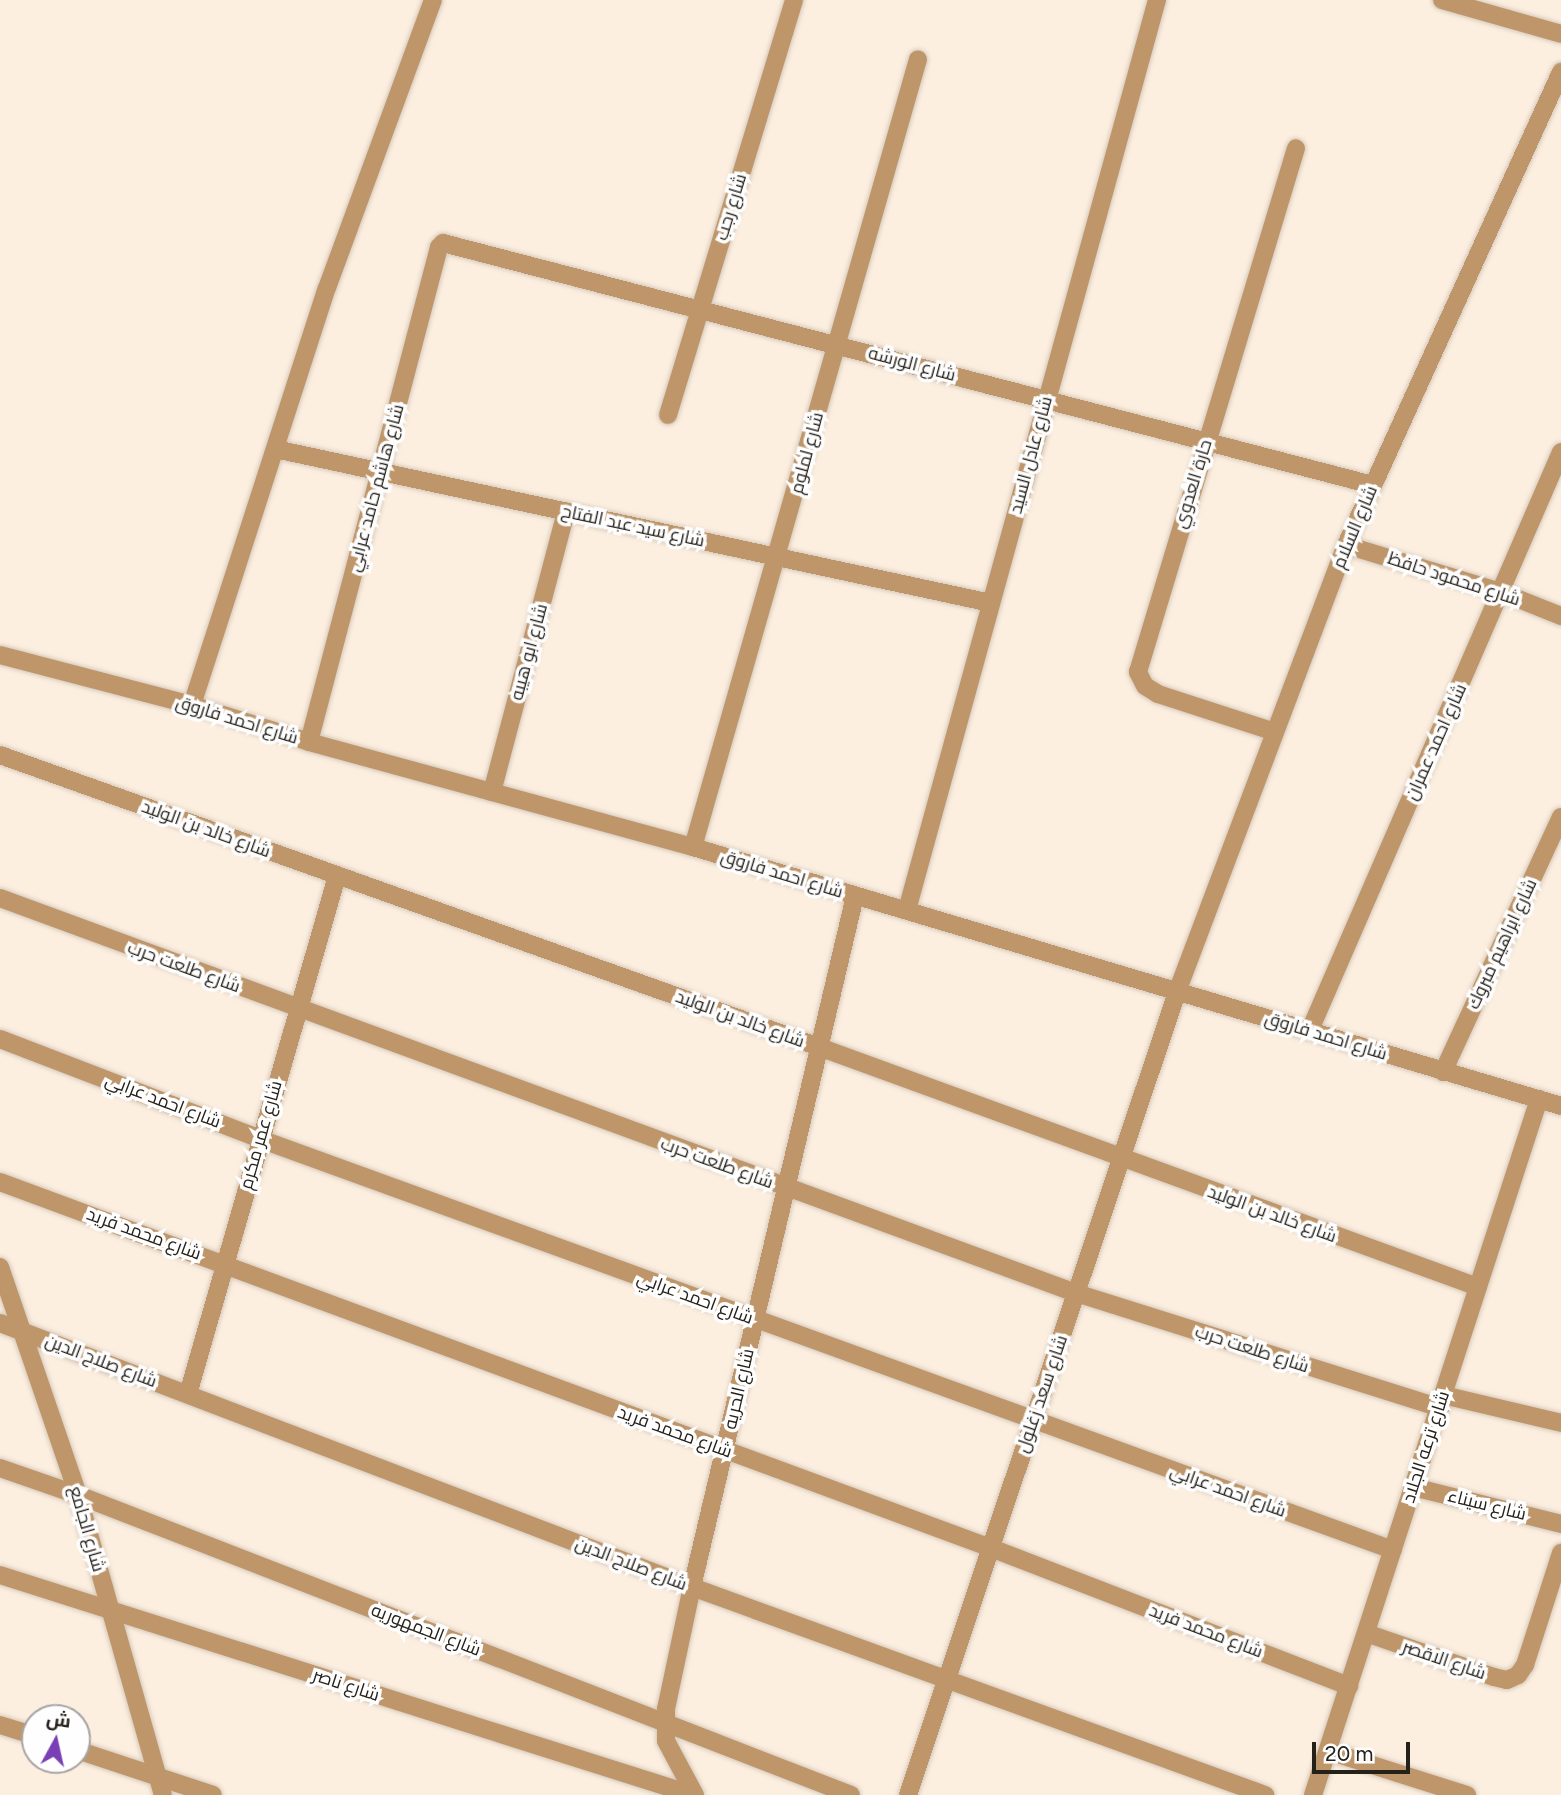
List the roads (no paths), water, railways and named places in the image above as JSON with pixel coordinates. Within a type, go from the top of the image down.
[{"type":"street","points":[[192,705],[327,289],[433,0]]},
{"type":"street","name":"شارع رجب","points":[[668,415],[794,0]]},
{"type":"street","name":"شارع عادل السيد","points":[[907,910],[1157,0]]},
{"type":"street","points":[[1442,0],[1561,34]]},
{"type":"street","name":"شارع لملوم","points":[[693,847],[778,557],[918,59]]},
{"type":"street","name":"شارع السلام","points":[[1177,992],[1346,545],[1561,72]]},
{"type":"street","name":"حارة العدوي","points":[[1275,732],[1158,694],[1145,686],[1138,672],[1296,148]]},
{"type":"street","name":"شارع هاشم حامد عرابي","points":[[309,742],[439,247],[443,243],[452,243]]},
{"type":"street","name":"شارع الورشه","points":[[452,243],[1373,485]]},
{"type":"street","name":"شارع سيد عبد الفتاح","points":[[275,449],[990,603]]},
{"type":"street","name":"شارع احمد عمران","points":[[1310,1030],[1561,453]]},
{"type":"street","name":"شارع ابو هيبه","points":[[492,792],[566,512]]},
{"type":"street","name":"شارع محمود حافظ","points":[[1346,545],[1501,592],[1561,616]]},
{"type":"street","name":"شارع احمد فاروق","points":[[0,655],[192,705],[309,742],[693,847],[1561,1106]]},
{"type":"street","name":"شارع خالد بن الوليد","points":[[0,755],[819,1047],[1121,1160],[1478,1287]]},
{"type":"street","name":"شارع ابراهيم مبروك","points":[[1443,1072],[1561,817]]},
{"type":"street","name":"شارع عمر مكرم","points":[[188,1394],[223,1263],[337,876]]},
{"type":"street","name":"شارع الحريه","points":[[694,1795],[672,1756],[665,1723],[692,1587],[855,896]]},
{"type":"street","name":"شارع طلعت حرب","points":[[0,898],[1076,1293],[1441,1401],[1561,1423]]},
{"type":"street","name":"شارع سعد زغلول","points":[[908,1795],[1177,992]]},
{"type":"street","name":"شارع احمد عرابي","points":[[0,1038],[260,1139],[1393,1550]]},
{"type":"street","name":"شارع ترعه الجلاد","points":[[1313,1795],[1539,1099]]},
{"type":"street","name":"شارع محمد فريد","points":[[0,1182],[991,1548],[1349,1686]]},
{"type":"street","name":"شارع الجامع","points":[[0,1267],[78,1495],[163,1795]]},
{"type":"street","name":"شارع صلاح الدين","points":[[0,1323],[692,1587],[1265,1795]]},
{"type":"street","name":"شارع الجمهوريه","points":[[0,1468],[78,1495],[851,1795]]},
{"type":"street","name":"شارع سيناء","points":[[1413,1487],[1561,1524]]},
{"type":"street","name":"شارع الاقصر","points":[[1366,1633],[1507,1680],[1518,1675],[1525,1665],[1561,1553]]},
{"type":"street","name":"شارع ناصر","points":[[0,1575],[694,1795]]},
{"type":"street","points":[[0,1725],[21,1732]]},
{"type":"street","points":[[1328,1751],[1467,1795]]},
{"type":"street","points":[[91,1754],[213,1795]]}]
